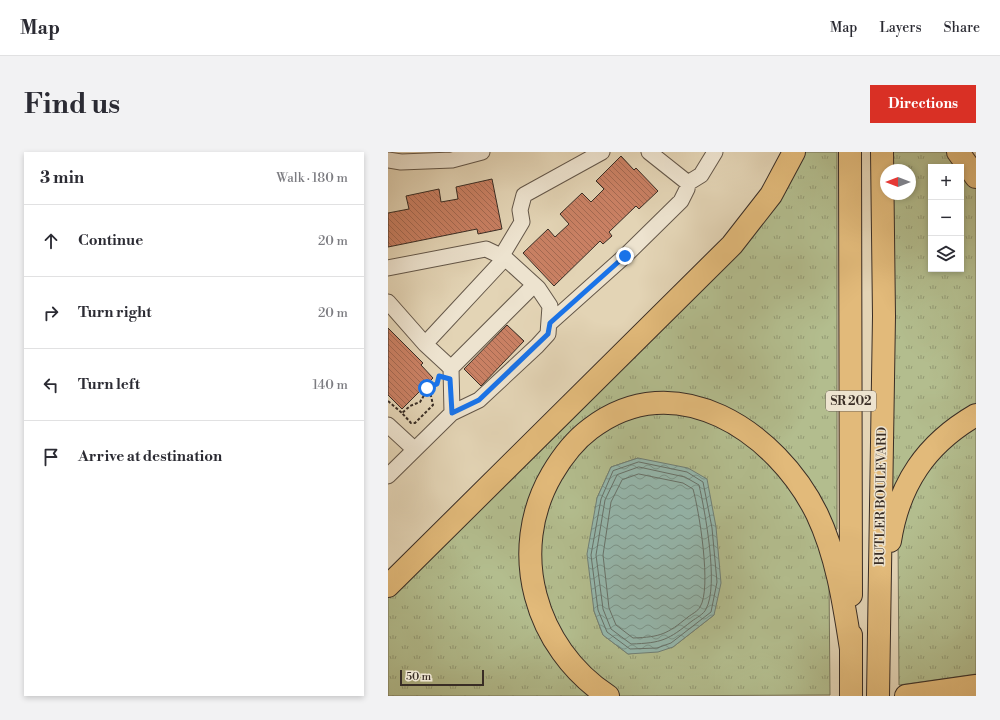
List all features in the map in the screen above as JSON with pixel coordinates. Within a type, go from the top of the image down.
[{"type":"highway","points":[[388,586],[732,245],[771,195],[794,152]]},
{"type":"highway","name":"SR 202","points":[[850,152],[851,696]]},
{"type":"highway","name":"BUTLER BOULEVARD","points":[[878,696],[884,316],[882,152]]},
{"type":"highway","points":[[958,152],[976,177]]},
{"type":"highway","points":[[608,696],[589,682],[568,662],[545,624],[534,593],[531,578],[529,562],[531,529],[540,498],[547,483],[569,450],[589,429],[602,421],[616,413],[645,404],[675,403],[691,405],[724,416],[752,434],[787,468],[808,499],[824,531],[839,580],[851,649]]},
{"type":"highway","points":[[879,585],[889,552],[894,520],[906,487],[915,471],[936,445],[961,424],[976,415]]},
{"type":"highway","points":[[906,696],[976,685]]},
{"type":"street","points":[[388,160],[401,162],[452,160],[482,152]]},
{"type":"street","points":[[425,344],[503,258],[522,222],[520,210],[524,195],[602,152]]},
{"type":"street","points":[[649,152],[688,183]]},
{"type":"street","points":[[688,183],[701,175],[715,152]]},
{"type":"street","points":[[550,323],[625,256],[681,201],[688,189],[688,183]]},
{"type":"street","points":[[388,268],[486,250],[503,258],[538,288],[550,306],[550,323],[548,334],[485,395],[479,400],[452,413],[414,449],[391,466]]},
{"type":"street","points":[[450,373],[534,285]]},
{"type":"street","points":[[388,302],[450,373],[452,413]]},
{"type":"street","points":[[388,425],[414,449]]},
{"type":"path","points":[[402,413],[410,406],[420,402],[429,387],[437,384],[439,376],[450,373]]},
{"type":"path","points":[[388,401],[413,424],[433,404],[429,387]]},
{"type":"green space","points":[[799,152],[837,152],[837,529],[835,531],[778,454],[658,400],[562,452],[526,573],[600,696],[388,696],[388,595],[661,322]]},
{"type":"green space","points":[[891,152],[951,152],[960,164],[928,164],[928,272],[964,272],[964,169],[976,184],[976,406],[892,497],[891,200],[916,200],[916,164],[891,164]]},
{"type":"green space","points":[[637,413],[695,413],[754,445],[807,511],[829,579],[830,695],[618,696],[588,676],[541,602],[541,516],[579,447]],"holes":[[[638,458],[714,615],[673,647],[628,654],[603,635],[594,611],[597,498],[611,467]]]},
{"type":"green space","points":[[976,423],[976,674],[899,685],[898,535],[901,517],[928,465]]},
{"type":"water","points":[[638,458],[688,468],[707,479],[716,527],[721,583],[714,615],[673,647],[658,652],[628,654],[603,635],[594,611],[587,554],[597,498],[611,467]]},
{"type":"building","points":[[621,156],[634,170],[636,168],[658,191],[639,209],[636,206],[609,232],[612,236],[603,244],[600,241],[554,286],[523,253],[548,229],[555,237],[569,224],[560,214],[582,193],[591,202],[604,189],[596,181]]},
{"type":"building","points":[[492,179],[502,229],[478,234],[477,229],[388,247],[388,213],[409,209],[406,196],[439,189],[441,202],[458,199],[456,187]]},
{"type":"building","points":[[507,325],[524,341],[481,386],[464,369]]},
{"type":"building","points":[[388,328],[423,363],[421,365],[433,378],[402,409],[388,395]]},
{"type":"route","points":[[427,388],[437,384],[439,382],[439,376],[450,379],[452,413],[479,400],[537,346],[548,334],[550,323],[625,256]]}]
